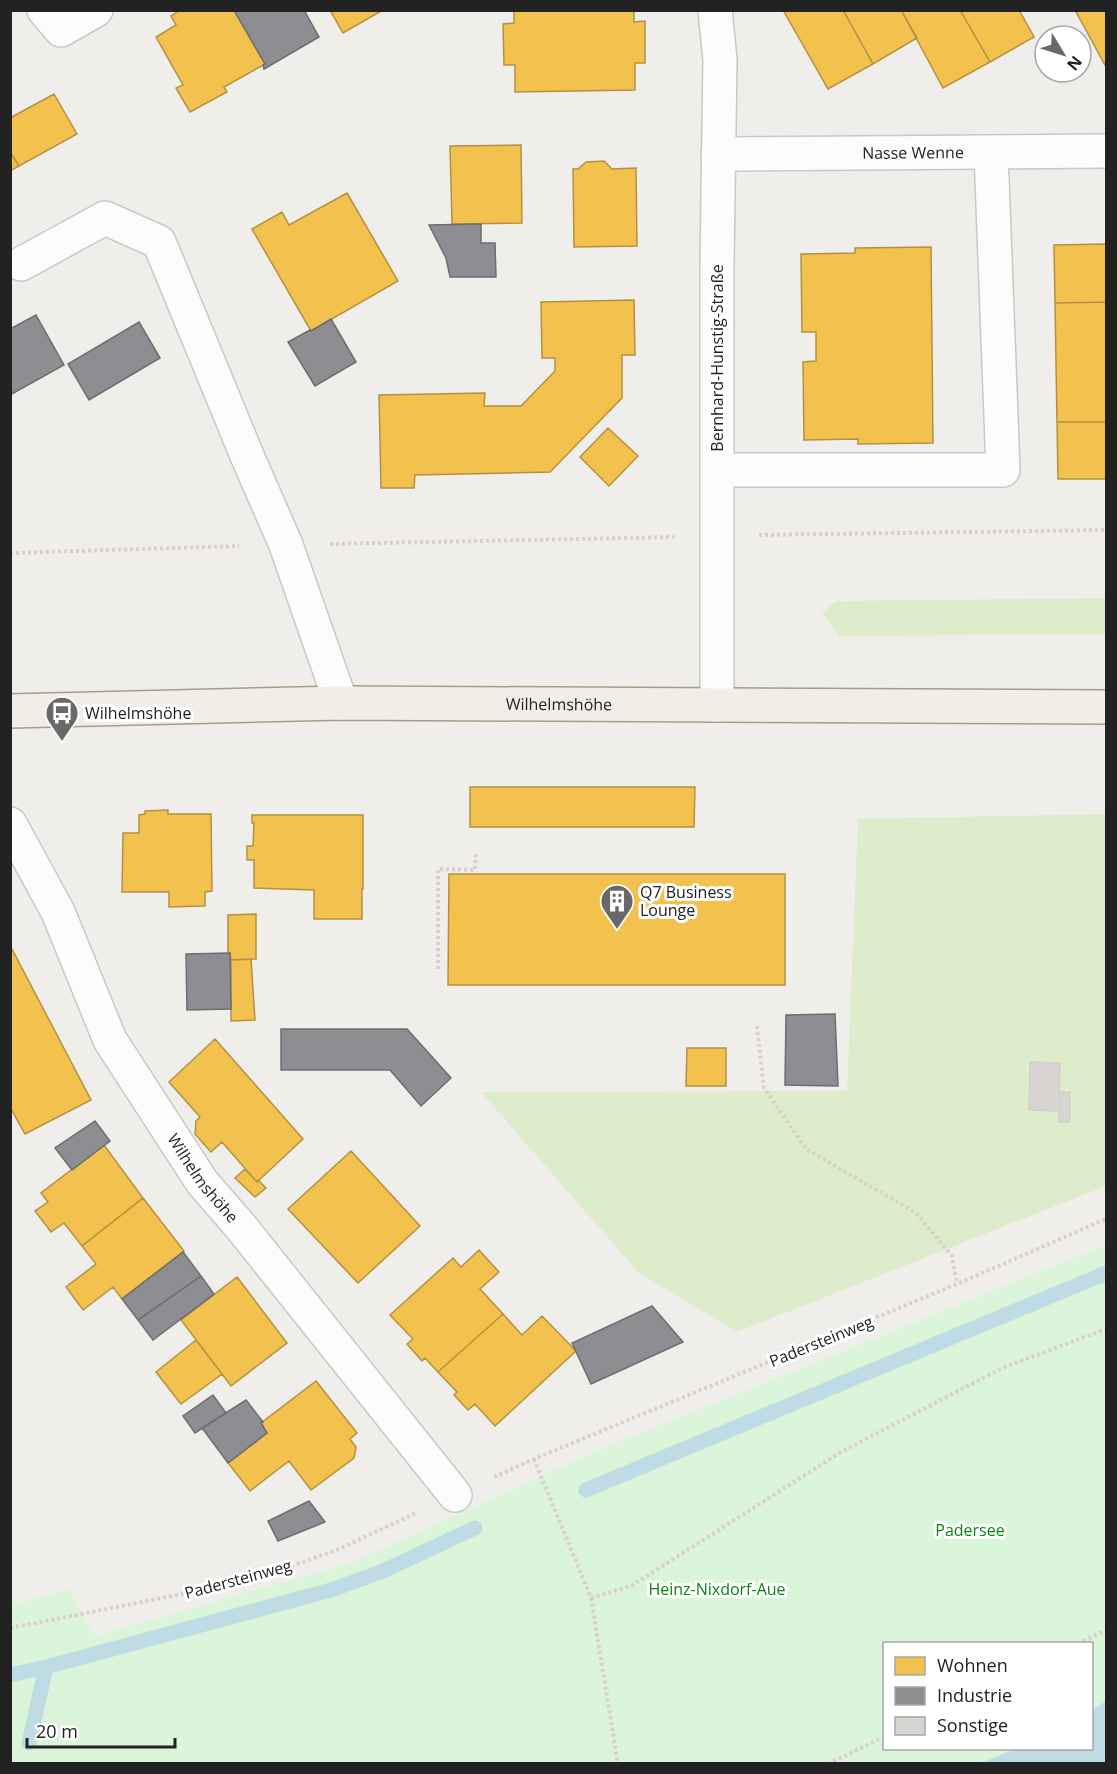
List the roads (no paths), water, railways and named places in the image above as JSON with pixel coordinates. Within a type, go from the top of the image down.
[{"type":"main road","name":"Wilhelmshöhe","points":[[10,711],[341,703],[1107,707]]},
{"type":"street","points":[[44,10],[61,30],[96,10]]},
{"type":"street","name":"Bernhard-Hunstig-Straße","points":[[715,10],[720,60],[717,705]]},
{"type":"street","name":"Nasse Wenne","points":[[718,154],[1107,151]]},
{"type":"street","points":[[717,470],[1003,470],[991,152]]},
{"type":"street","points":[[21,264],[105,218],[159,242],[286,545],[341,703]]},
{"type":"street","name":"Wilhelmshöhe","points":[[10,824],[58,912],[110,1040],[202,1182],[241,1227],[455,1495]]},
{"type":"water","points":[[1106,1701],[1106,1763],[981,1763],[1013,1750],[1093,1750],[1093,1709]]},
{"type":"waterway","points":[[586,1490],[1106,1273]]},
{"type":"waterway","points":[[29,1743],[46,1667],[331,1590],[381,1572],[475,1528]]},
{"type":"waterway","points":[[10,1675],[46,1667]]},
{"type":"place","name":"Wilhelmshöhe","points":[[62,742]]},
{"type":"place","name":"Q7 Business Lounge","points":[[617,930]]},
{"type":"park label","name":"Padersee","points":[[970,1530]]},
{"type":"park label","name":"Heinz-Nixdorf-Aue","points":[[717,1589]]}]
